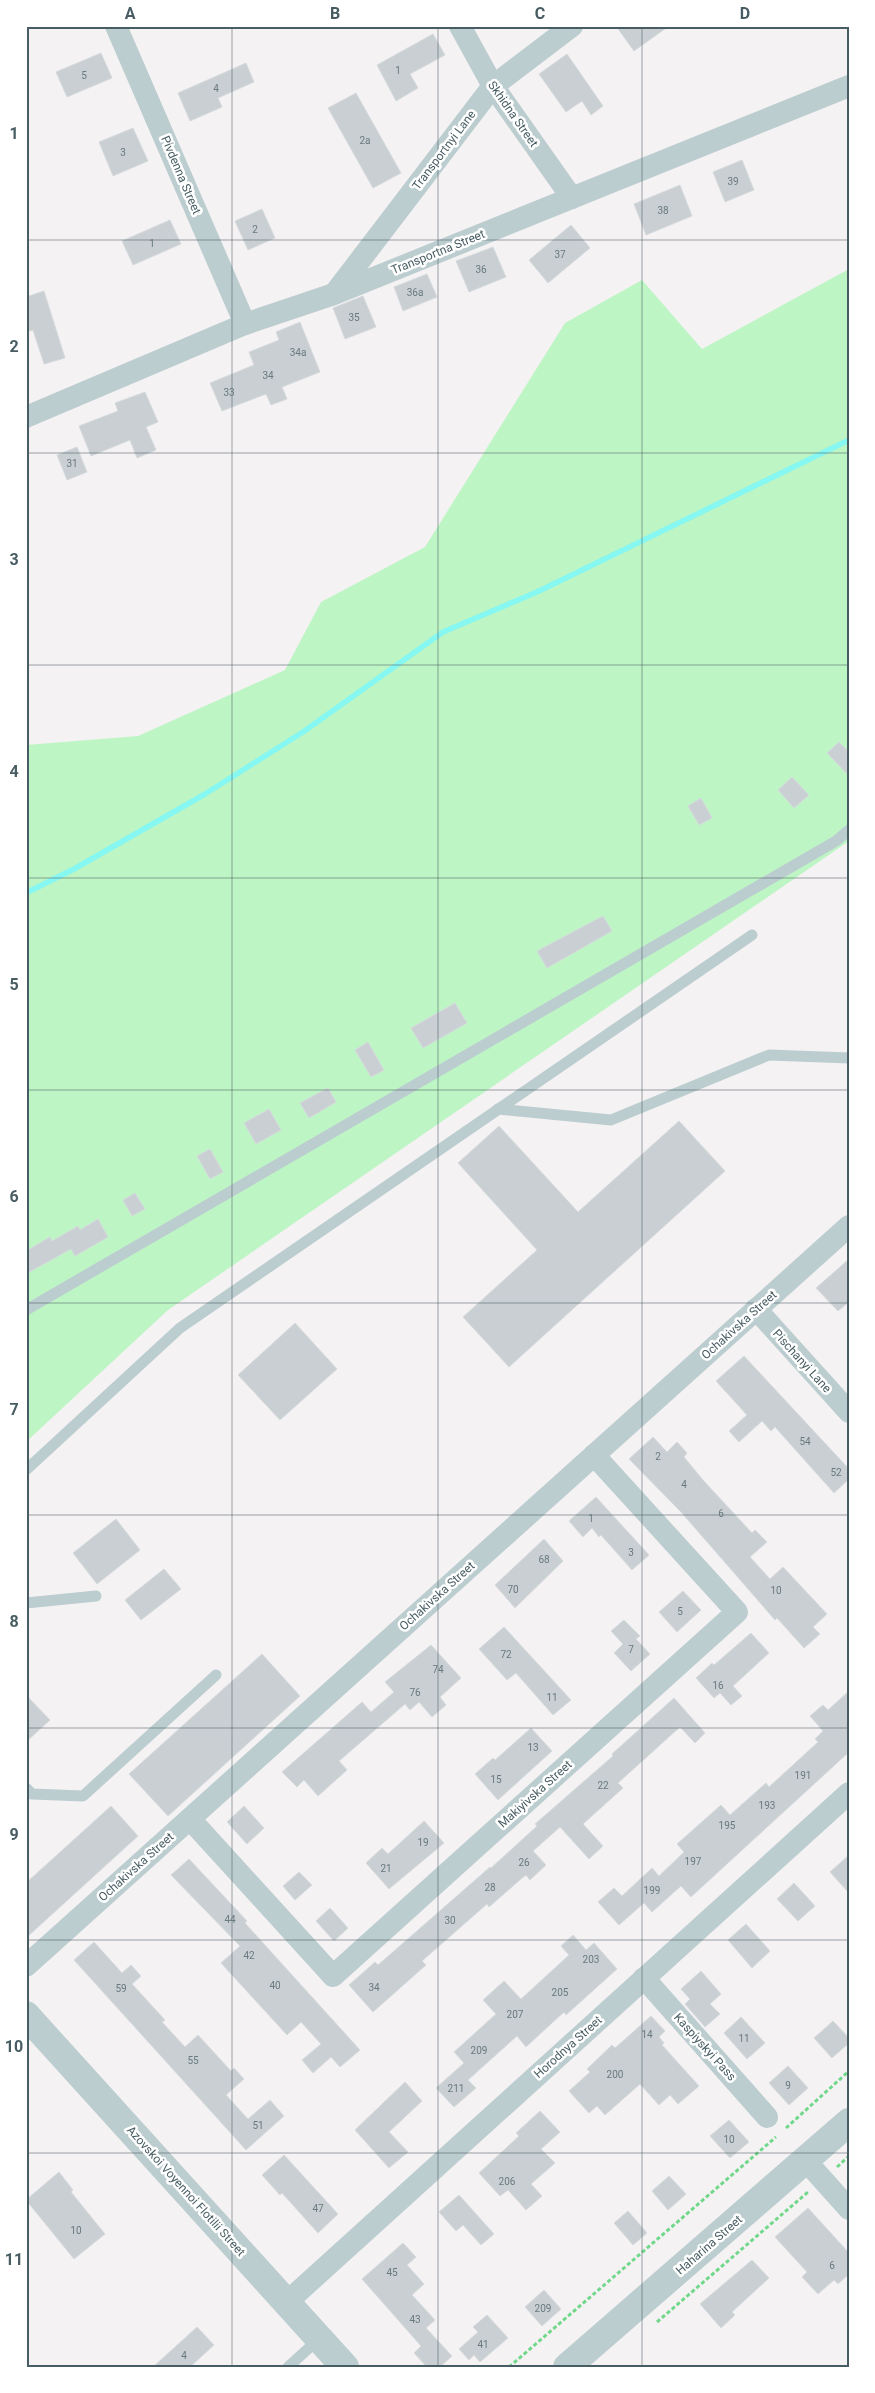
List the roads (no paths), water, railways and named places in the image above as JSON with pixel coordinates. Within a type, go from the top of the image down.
[{"type":"street","name":"Pivdenna Street","points":[[116,26],[245,324]]},
{"type":"street","name":"Skhidna Street","points":[[460,26],[493,86],[572,198]]},
{"type":"street","name":"Transportnyi Lane","points":[[334,294],[493,86],[572,26]]},
{"type":"street","name":"Transportna Street","points":[[26,417],[245,324],[334,294],[849,86]]},
{"type":"street","name":"Ochakivska Street","points":[[26,1966],[849,1226]]},
{"type":"street","name":"Pischanyi Lane","points":[[756,1309],[849,1412]]},
{"type":"street","name":"Makiyivska Street","points":[[190,1818],[333,1976],[737,1612],[594,1455]]},
{"type":"street","name":"Horodnya Street","points":[[287,2302],[849,1793]]},
{"type":"street","name":"Kaspiyskyi Pass","points":[[644,1978],[767,2116]]},
{"type":"street","name":"Azovskoi Voyennoi Flotilii Street","points":[[26,2015],[345,2367]]},
{"type":"street","name":"Haharina Street","points":[[568,2367],[814,2170],[849,2122]]},
{"type":"street","points":[[814,2170],[849,2208]]},
{"type":"lane","points":[[26,1310],[836,841],[849,830]]},
{"type":"lane","points":[[26,1470],[180,1328],[752,935]]},
{"type":"lane","points":[[498,1109],[612,1120],[769,1055],[849,1058]]},
{"type":"lane","points":[[26,1603],[96,1596]]},
{"type":"lane","points":[[26,1788],[32,1794],[83,1796],[216,1675]]},
{"type":"lane","points":[[288,2367],[320,2338]]},
{"type":"waterway","points":[[26,893],[74,869],[205,794],[303,732],[443,632],[537,592],[849,440]]}]
